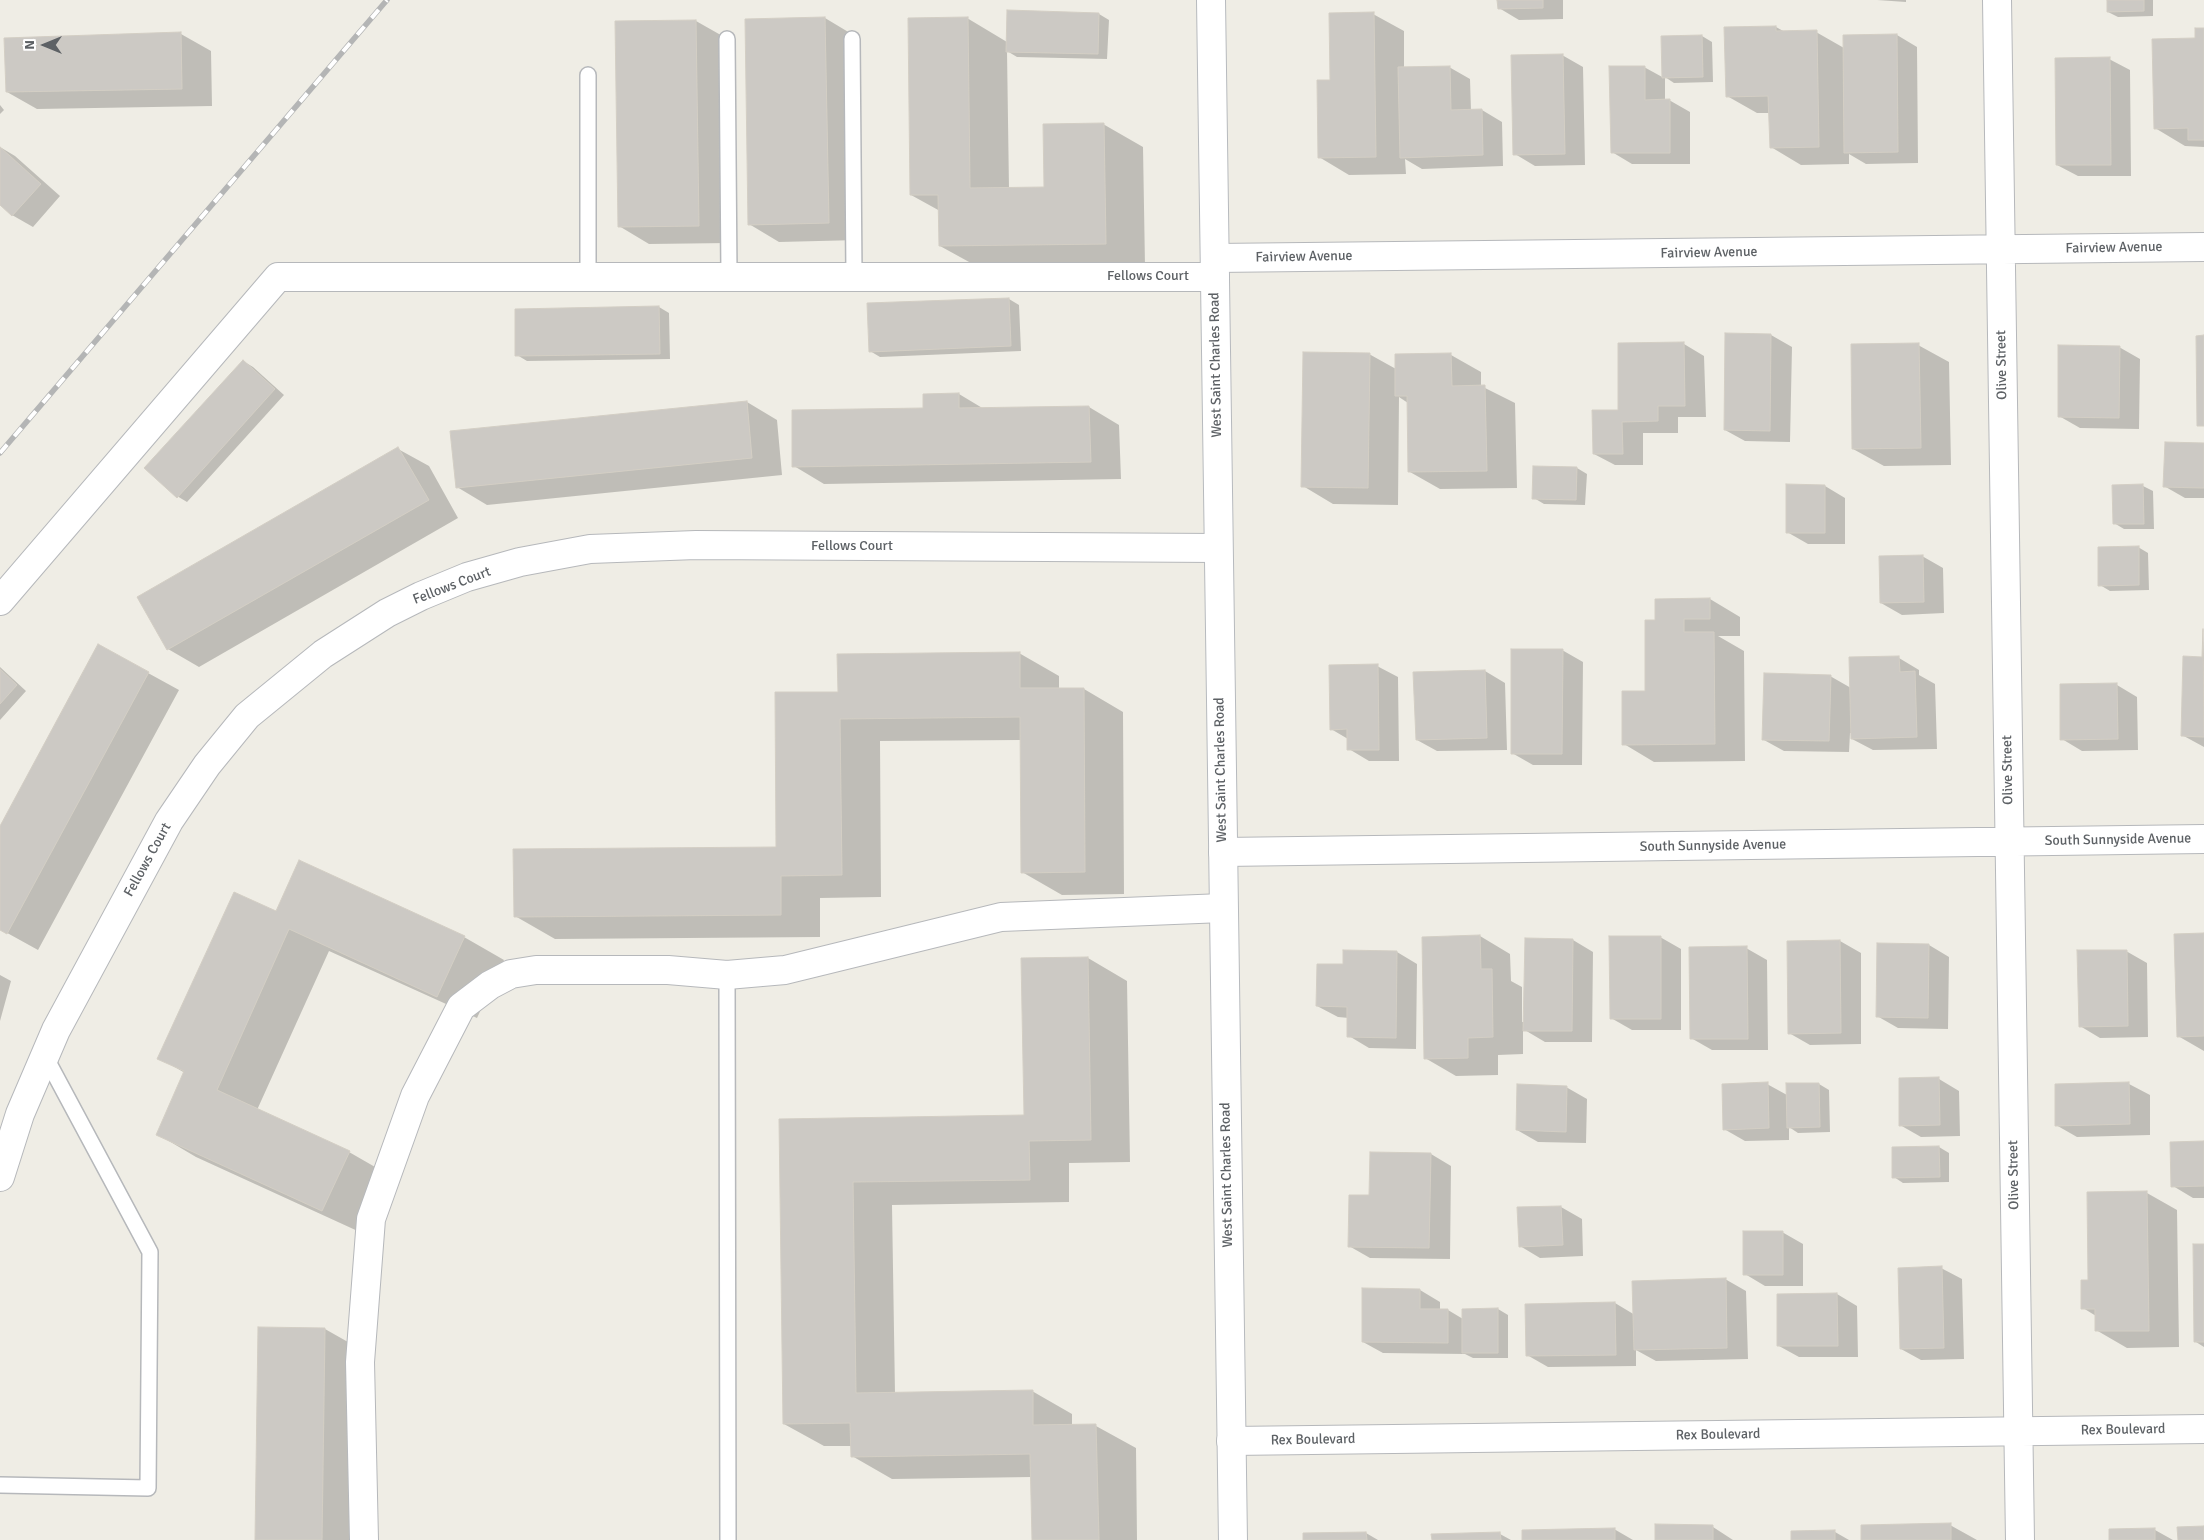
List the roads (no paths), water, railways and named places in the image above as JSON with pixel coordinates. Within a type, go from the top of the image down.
[{"type":"street","name":"West Saint Charles Road","points":[[1211,0],[1233,1540]]},
{"type":"street","name":"Olive Street","points":[[1997,0],[2020,1540]]},
{"type":"street","name":"Fairview Avenue","points":[[1215,267],[2001,249],[2204,247]]},
{"type":"street","name":"Fellows Court","points":[[0,601],[278,277],[854,275],[1215,267]]},
{"type":"street","name":"Fellows Court","points":[[0,1177],[20,1114],[56,1030],[169,821],[224,744],[247,716],[323,654],[387,613],[421,596],[467,578],[520,562],[590,549],[696,545],[1218,548]]},
{"type":"street","name":"South Sunnyside Avenue","points":[[1222,852],[2204,839]]},
{"type":"street","points":[[364,1540],[360,1362],[371,1219],[415,1096],[462,1007],[490,985],[511,974],[536,970],[668,970],[727,975],[785,970],[1001,917],[1223,908]]},
{"type":"street","name":"Rex Boulevard","points":[[1231,1440],[2204,1429]]},
{"type":"lane","points":[[727,39],[729,275]]},
{"type":"lane","points":[[852,39],[854,275]]},
{"type":"lane","points":[[588,75],[588,276]]},
{"type":"lane","points":[[727,975],[728,1540]]},
{"type":"lane","points":[[0,1485],[148,1488],[150,1252],[45,1056]]},
{"type":"railway","points":[[0,453],[387,0]]}]
